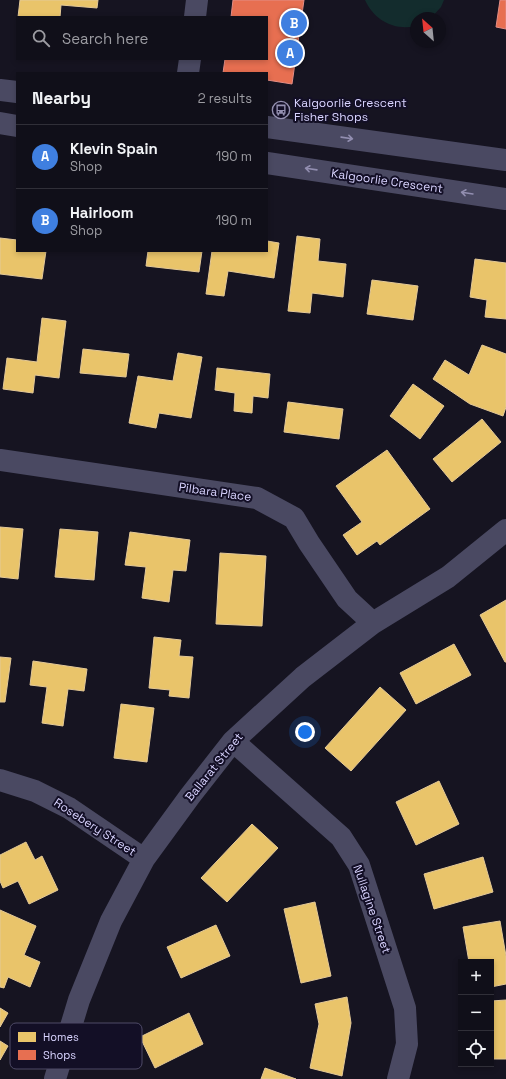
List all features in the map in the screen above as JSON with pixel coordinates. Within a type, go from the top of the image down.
[{"type":"street","points":[[195,16],[197,0]]},
{"type":"street","points":[[188,72],[190,60]]},
{"type":"street","points":[[0,90],[16,92]]},
{"type":"street","points":[[0,123],[16,126]]},
{"type":"street","points":[[268,127],[506,160]]},
{"type":"street","name":"Kalgoorlie Crescent","points":[[268,163],[506,198]]},
{"type":"street","name":"Pilbara Place","points":[[0,460],[257,498],[294,518],[347,599],[373,623]]},
{"type":"street","name":"Ballarat Street","points":[[73,1023],[108,928],[144,859],[190,796],[233,741],[303,677],[373,623],[448,577],[506,530]]},
{"type":"street","name":"Nullagine Street","points":[[233,741],[341,837],[359,866],[405,1008],[407,1044],[398,1079]]},
{"type":"street","name":"Rosebery Street","points":[[0,780],[35,791],[69,808],[144,859]]},
{"type":"street","name":"Ballarat Street","points":[[55,1079],[58,1069]]},
{"type":"green space","points":[[365,0],[444,0],[436,12],[410,12],[410,27],[408,27],[400,27],[386,22],[379,18]]},
{"type":"building: Homes","points":[[20,0],[98,0],[97,8],[61,5],[60,16],[18,16]]},
{"type":"building: Homes","points":[[297,236],[320,239],[318,261],[346,264],[343,297],[312,293],[310,313],[288,311]]},
{"type":"building: Homes","points":[[0,238],[16,240],[16,252],[46,252],[42,279],[0,274]]},
{"type":"building: Homes","points":[[268,241],[279,243],[274,278],[228,271],[224,296],[206,294],[212,252],[268,252]]},
{"type":"building: Homes","points":[[148,252],[202,252],[199,272],[146,266]]},
{"type":"building: Homes","points":[[475,259],[506,263],[506,319],[485,317],[487,300],[470,297]]},
{"type":"building: Homes","points":[[372,280],[418,286],[413,320],[367,314]]},
{"type":"building: Homes","points":[[42,318],[66,321],[59,378],[35,375],[33,393],[3,389],[7,358],[37,362]]},
{"type":"building: Homes","points":[[482,345],[506,354],[506,407],[503,416],[470,404],[433,379],[445,360],[469,375]]},
{"type":"building: Homes","points":[[83,349],[129,354],[126,377],[80,373]]},
{"type":"building: Homes","points":[[178,353],[202,357],[191,418],[159,413],[156,428],[129,423],[138,376],[173,381]]},
{"type":"building: Homes","points":[[217,368],[270,374],[268,398],[253,396],[252,413],[234,411],[235,393],[215,390]]},
{"type":"building: Homes","points":[[413,384],[444,406],[420,439],[390,416]]},
{"type":"building: Homes","points":[[288,402],[343,409],[339,439],[284,432]]},
{"type":"building: Homes","points":[[482,419],[501,442],[452,482],[433,459]]},
{"type":"building: Homes","points":[[387,450],[430,509],[380,545],[377,541],[357,555],[343,535],[362,522],[336,486]]},
{"type":"building: Homes","points":[[0,527],[23,529],[18,579],[0,577]]},
{"type":"building: Homes","points":[[60,529],[98,532],[94,580],[55,577]]},
{"type":"building: Homes","points":[[130,532],[190,540],[186,571],[173,570],[169,602],[142,598],[146,567],[125,565]]},
{"type":"building: Homes","points":[[220,553],[266,556],[262,626],[216,624]]},
{"type":"building: Homes","points":[[506,600],[506,662],[505,662],[480,615]]},
{"type":"building: Homes","points":[[154,637],[181,640],[179,656],[193,657],[189,698],[169,696],[170,690],[149,688]]},
{"type":"building: Homes","points":[[454,644],[471,675],[416,704],[400,673]]},
{"type":"building: Homes","points":[[0,657],[11,658],[5,702],[0,702]]},
{"type":"building: Homes","points":[[33,661],[87,669],[84,691],[68,689],[63,726],[42,723],[47,687],[30,685]]},
{"type":"building: Homes","points":[[380,687],[406,710],[351,771],[325,748]]},
{"type":"building: Homes","points":[[121,704],[154,708],[147,762],[114,758]]},
{"type":"building: Homes","points":[[439,781],[459,824],[416,845],[396,802]]},
{"type":"building: Homes","points":[[252,824],[278,848],[227,902],[201,878]]},
{"type":"building: Homes","points":[[26,842],[35,860],[42,856],[58,890],[29,904],[18,881],[3,888],[0,881],[0,855]]},
{"type":"building: Homes","points":[[483,857],[493,892],[434,909],[424,874]]},
{"type":"building: Homes","points":[[315,902],[331,976],[301,983],[284,909]]},
{"type":"building: Homes","points":[[0,910],[36,926],[24,955],[40,962],[30,987],[8,977],[4,988],[0,987]]},
{"type":"building: Homes","points":[[500,921],[506,956],[506,984],[494,986],[494,959],[468,959],[463,927]]},
{"type":"building: Homes","points":[[216,925],[230,956],[181,978],[167,947]]},
{"type":"building: Homes","points":[[347,997],[351,1023],[342,1076],[310,1068],[319,1024],[315,1004]]},
{"type":"building: Homes","points":[[506,1000],[506,1059],[494,1059],[494,1001]]},
{"type":"building: Homes","points":[[0,1008],[8,1013],[0,1027]]},
{"type":"building: Homes","points":[[189,1013],[203,1044],[155,1068],[142,1041],[142,1036]]},
{"type":"building: Homes","points":[[0,1041],[8,1046],[0,1060]]},
{"type":"building: Homes","points":[[265,1068],[296,1079],[261,1079]]},
{"type":"building: Shops","points":[[233,0],[304,0],[292,84],[268,80],[268,72],[223,72],[225,60],[268,60],[268,16],[231,16]]},
{"type":"building: Shops","points":[[500,0],[506,0],[506,29],[496,27]]},
{"type":"place","name":"Hairloom","points":[[294,23]]},
{"type":"place","name":"Klevin Spain","points":[[290,53]]},
{"type":"place","name":"Kalgoorlie Crescent Fisher Shops","points":[[281,110]]}]
